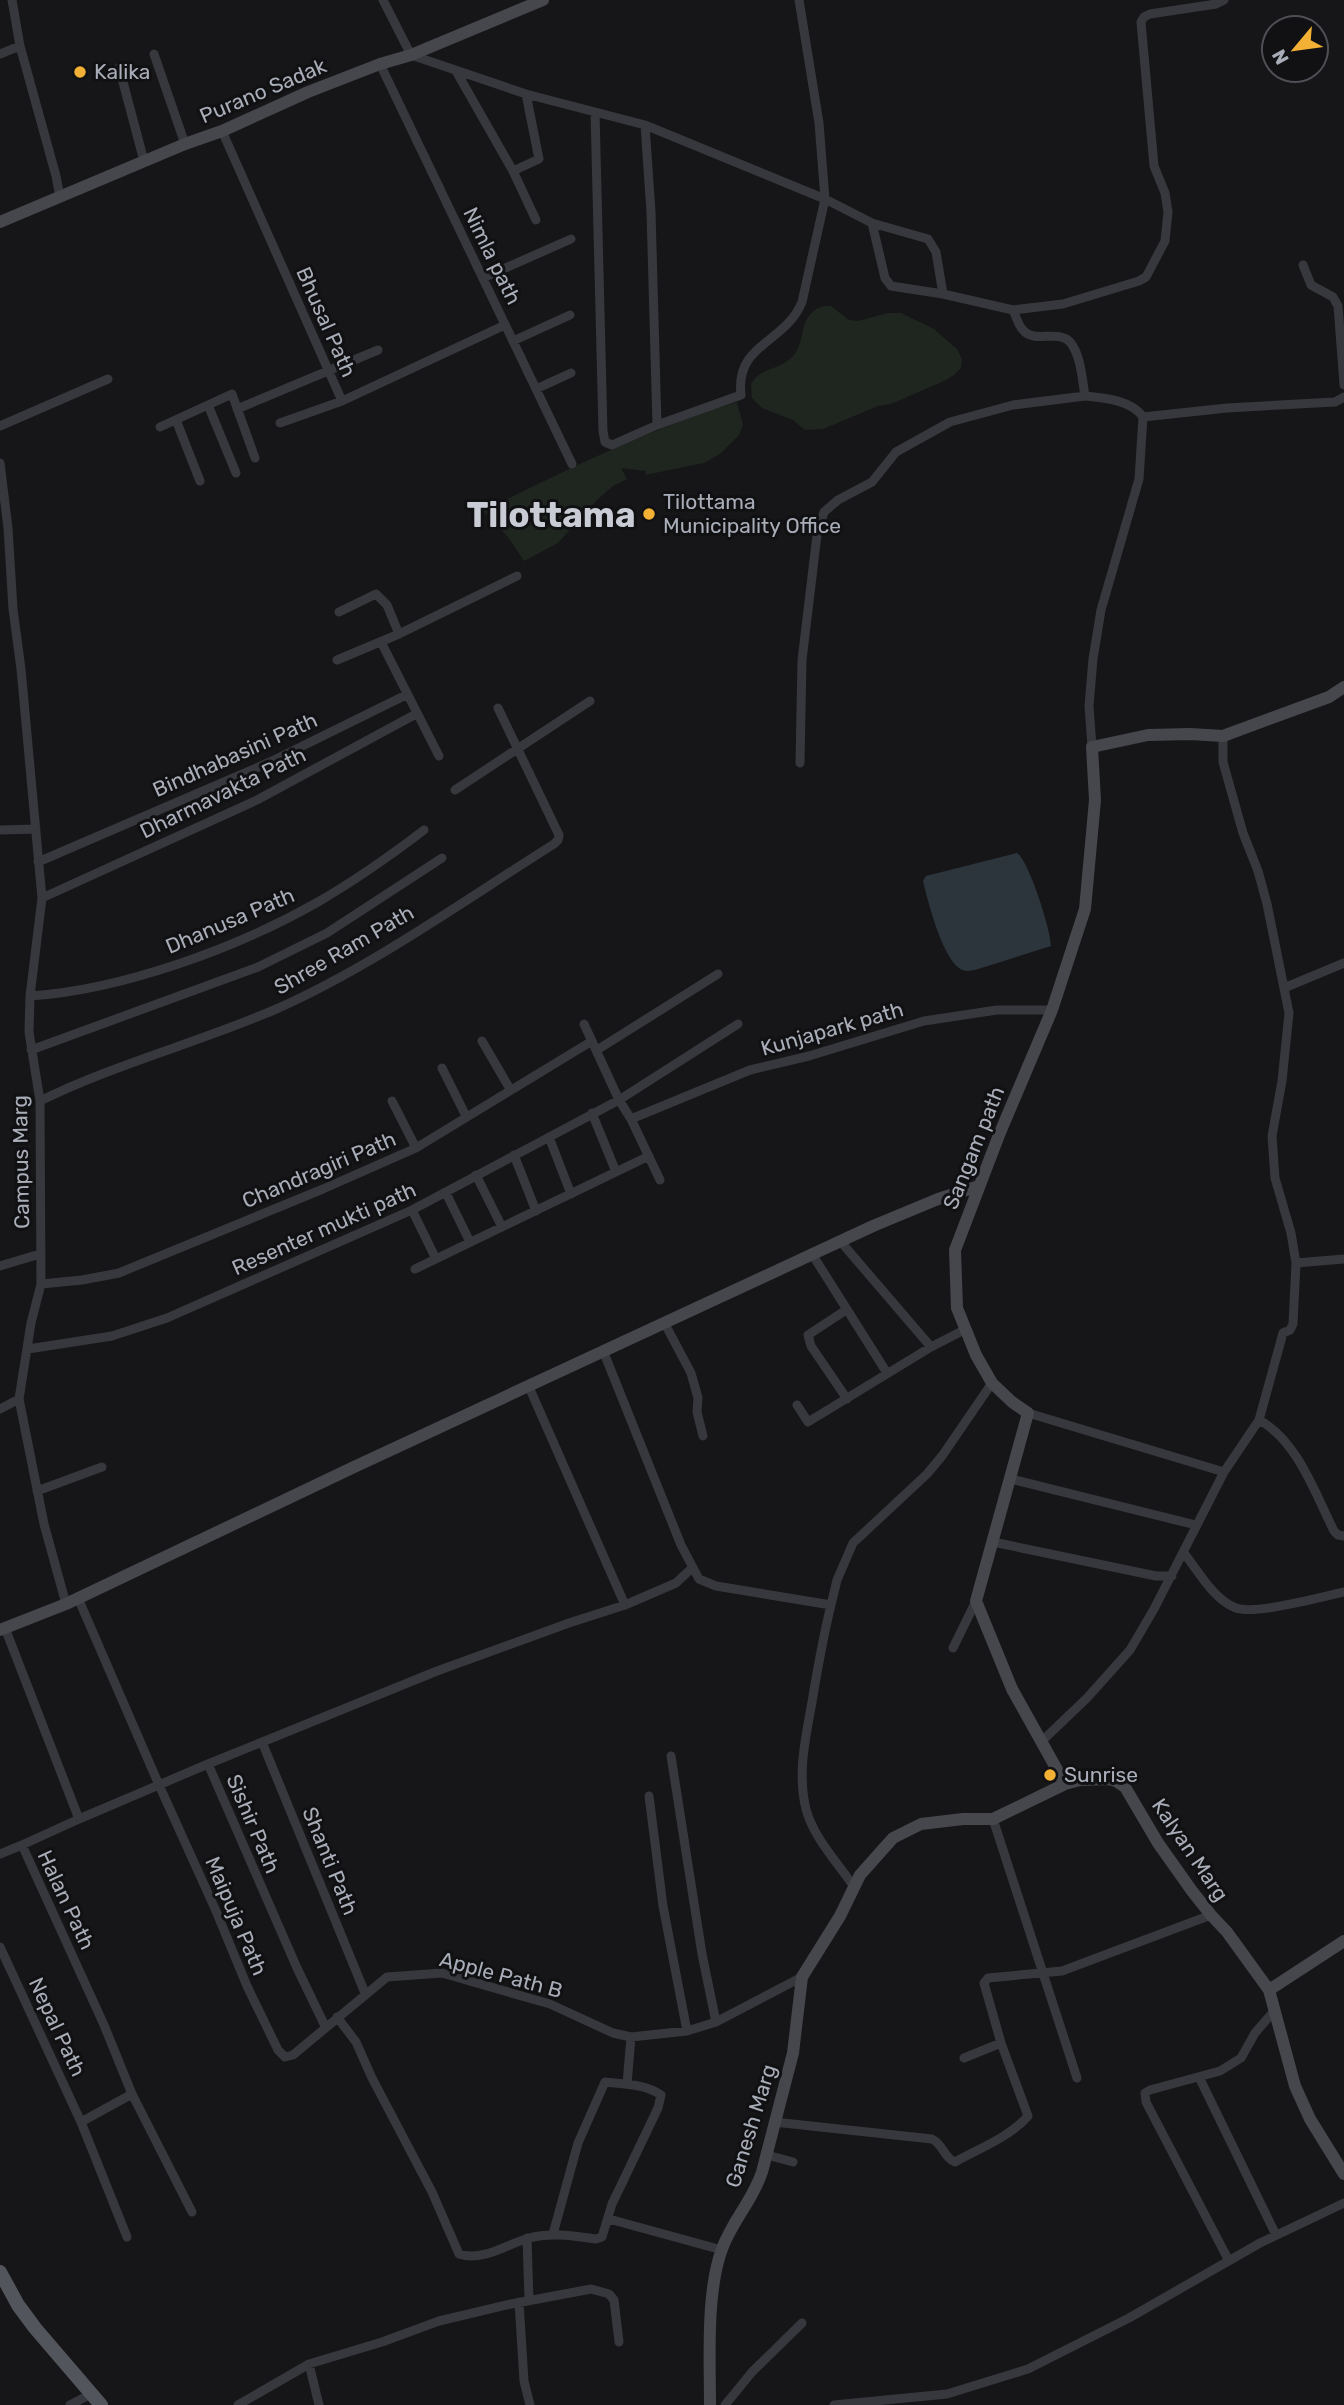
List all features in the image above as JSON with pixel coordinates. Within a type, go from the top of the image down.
[{"type":"main road","points":[[0,2272],[18,2305],[35,2328],[96,2399]]},
{"type":"street","points":[[12,0],[20,46],[60,197]]},
{"type":"street","points":[[383,0],[411,55],[526,94],[645,125],[825,199],[872,223],[928,239],[936,252],[943,294]]},
{"type":"street","name":"Purano Sadak","points":[[0,222],[222,131],[308,92],[411,55],[543,0]]},
{"type":"street","points":[[595,112],[603,431],[605,442],[612,445],[657,425],[741,395],[740,380],[746,361],[796,316],[802,302],[825,199],[820,123],[799,0]]},
{"type":"street","points":[[872,223],[887,282],[897,288],[943,294],[1013,310],[1043,308],[1139,281],[1151,271],[1165,241],[1168,212],[1165,193],[1154,166],[1141,22],[1150,14],[1206,6],[1224,0]]},
{"type":"street","points":[[0,54],[20,46]]},
{"type":"street","points":[[153,54],[185,144]]},
{"type":"street","name":"Nimla path","points":[[380,64],[572,464]]},
{"type":"street","points":[[120,67],[144,161]]},
{"type":"street","points":[[456,71],[513,171],[536,220]]},
{"type":"street","points":[[513,171],[539,159],[526,94]]},
{"type":"street","points":[[645,125],[651,212],[657,425]]},
{"type":"street","name":"Bhusal Path","points":[[222,131],[342,401],[505,325]]},
{"type":"street","points":[[483,278],[571,239]]},
{"type":"street","points":[[1303,265],[1311,285],[1333,298],[1338,306],[1344,385]]},
{"type":"street","points":[[1013,310],[1023,330],[1029,335],[1062,336],[1070,342],[1078,357],[1085,396]]},
{"type":"street","points":[[513,341],[570,315]]},
{"type":"street","points":[[237,409],[378,350]]},
{"type":"street","points":[[536,390],[571,373]]},
{"type":"street","points":[[0,426],[108,379]]},
{"type":"street","points":[[160,427],[232,394],[255,458]]},
{"type":"street","points":[[800,763],[802,660],[817,535],[824,512],[838,500],[872,482],[896,452],[950,422],[1013,405],[1085,396],[1116,401],[1135,408],[1143,417],[1139,480],[1101,610],[1093,659],[1089,706],[1092,747],[1148,735],[1223,736],[1329,696],[1344,687]]},
{"type":"street","points":[[1143,417],[1227,408],[1335,402],[1344,397]]},
{"type":"street","points":[[280,423],[342,401]]},
{"type":"street","points":[[208,405],[236,473]]},
{"type":"street","points":[[176,420],[200,481]]},
{"type":"street","name":"Campus Marg","points":[[0,463],[42,898],[30,996],[31,1050],[40,1101],[41,1284],[31,1322],[19,1399],[37,1491],[72,1601]]},
{"type":"street","points":[[337,660],[399,634],[517,576]]},
{"type":"street","points":[[339,612],[376,594],[387,605],[399,634]]},
{"type":"street","points":[[380,642],[439,756]]},
{"type":"street","name":"Bindhabasini Path","points":[[38,862],[171,802],[271,762],[406,695]]},
{"type":"street","points":[[455,790],[590,701]]},
{"type":"street","points":[[498,708],[518,748]]},
{"type":"street","name":"Dharmavakta Path","points":[[42,898],[257,800],[416,714]]},
{"type":"street","points":[[1042,1741],[1087,1698],[1130,1650],[1172,1576],[1224,1472],[1259,1420],[1283,1333],[1290,1331],[1293,1324],[1296,1263],[1291,1233],[1275,1178],[1272,1136],[1289,1029],[1289,1013],[1267,904],[1258,871],[1242,833],[1223,762],[1223,736]]},
{"type":"street","name":"Sangam path","points":[[1028,1413],[992,1383],[976,1355],[957,1308],[955,1250],[1052,1010],[1085,909],[1095,800],[1092,747]]},
{"type":"street","name":"Shree Ram Path","points":[[40,1101],[66,1088],[201,1040],[276,1009],[357,967],[554,844],[559,835],[518,748]]},
{"type":"street","points":[[0,830],[36,830]]},
{"type":"street","name":"Dhanusa Path","points":[[30,996],[69,993],[108,985],[168,967],[247,937],[318,902],[424,830]]},
{"type":"street","points":[[31,1050],[258,967],[327,933],[442,858]]},
{"type":"street","points":[[1284,988],[1344,962]]},
{"type":"street","points":[[597,1050],[718,974]]},
{"type":"street","name":"Kunjapark path","points":[[631,1119],[750,1070],[808,1056],[924,1021],[997,1010],[1052,1010]]},
{"type":"street","points":[[584,1024],[660,1180]]},
{"type":"street","name":"Resenter mukti path","points":[[28,1349],[112,1336],[167,1318],[412,1210],[619,1100],[738,1024]]},
{"type":"street","points":[[482,1041],[510,1090]]},
{"type":"street","name":"Chandragiri Path","points":[[41,1284],[119,1273],[323,1189],[416,1147],[592,1041]]},
{"type":"street","points":[[442,1068],[466,1116]]},
{"type":"street","points":[[392,1101],[416,1147]]},
{"type":"street","points":[[592,1113],[616,1172]]},
{"type":"street","points":[[549,1137],[571,1194]]},
{"type":"street","points":[[514,1155],[536,1211]]},
{"type":"street","points":[[415,1269],[649,1156]]},
{"type":"street","points":[[476,1175],[502,1227]]},
{"type":"street","points":[[79,1819],[3,1629],[72,1601],[812,1254],[925,1205],[979,1186]]},
{"type":"street","points":[[446,1194],[471,1242]]},
{"type":"street","points":[[412,1210],[436,1259]]},
{"type":"street","points":[[841,1242],[931,1347]]},
{"type":"street","points":[[0,1266],[40,1254]]},
{"type":"street","points":[[812,1254],[887,1373]]},
{"type":"street","points":[[1296,1263],[1344,1259]]},
{"type":"street","points":[[846,1310],[808,1335],[811,1346],[847,1399]]},
{"type":"street","points":[[665,1324],[691,1373],[698,1398],[697,1412],[703,1436]]},
{"type":"street","points":[[797,1405],[808,1422],[931,1347],[966,1329]]},
{"type":"street","points":[[604,1353],[692,1568],[699,1579],[716,1586],[831,1605]]},
{"type":"street","points":[[854,1887],[815,1829],[806,1811],[803,1788],[805,1741],[821,1644],[837,1580],[853,1543],[927,1474],[992,1383]]},
{"type":"street","points":[[528,1387],[625,1605]]},
{"type":"street","points":[[0,1409],[19,1399]]},
{"type":"street","points":[[953,1648],[976,1601],[1028,1413],[1224,1472]]},
{"type":"street","points":[[1259,1420],[1281,1434],[1334,1531],[1344,1536]]},
{"type":"street","points":[[37,1491],[102,1467]]},
{"type":"street","points":[[1011,1479],[1196,1525]]},
{"type":"street","points":[[993,1542],[1156,1576],[1172,1576]]},
{"type":"street","points":[[1184,1553],[1219,1596],[1237,1608],[1255,1609],[1344,1592]]},
{"type":"street","points":[[208,1764],[438,1671],[625,1605],[676,1583],[692,1568]]},
{"type":"street","name":"Maipuja Path","points":[[72,1601],[159,1785],[247,1986],[278,2050],[285,2057]]},
{"type":"street","points":[[976,1601],[1012,1689],[1065,1784]]},
{"type":"street","name":"Shanti Path","points":[[262,1742],[365,1993]]},
{"type":"street","points":[[671,1756],[702,1954],[716,2022]]},
{"type":"street","name":"Sishir Path","points":[[79,1819],[208,1764],[325,2026]]},
{"type":"street","name":"Kalyan Marg","points":[[802,1977],[840,1916],[860,1875],[893,1838],[921,1825],[963,1819],[993,1819],[1065,1784],[1080,1780],[1109,1779],[1125,1787],[1158,1843],[1269,1990],[1295,2086],[1310,2119],[1344,2174]]},
{"type":"street","points":[[649,1796],[663,1906],[687,2031]]},
{"type":"street","name":"Halan Path","points":[[79,1819],[22,1845],[104,2025],[132,2094],[192,2212]]},
{"type":"street","points":[[993,1819],[1077,2078]]},
{"type":"street","points":[[0,1854],[22,1845]]},
{"type":"street","points":[[775,2122],[932,2139],[939,2143],[947,2156],[955,2162],[997,2139],[1028,2116],[1001,2043],[985,1980],[1072,1968],[1211,1915]]},
{"type":"street","points":[[1269,1990],[1344,1941]]},
{"type":"street","name":"Nepal Path","points":[[0,1947],[81,2122],[127,2236]]},
{"type":"street","name":"Apple Path B","points":[[285,2057],[293,2055],[387,1977],[442,1973],[550,2004],[613,2033],[631,2037],[687,2031],[716,2022],[802,1977]]},
{"type":"street","name":"Ganesh Marg","points":[[710,2405],[711,2316],[722,2250],[731,2229],[756,2191],[793,2053],[802,1977]]},
{"type":"street","points":[[1229,2261],[1144,2093],[1220,2071],[1241,2058],[1255,2033],[1275,2010]]},
{"type":"street","points":[[337,2017],[356,2042],[432,2192],[459,2254],[469,2258],[527,2238],[553,2234],[596,2239],[602,2237],[611,2204],[661,2095],[627,2084],[604,2082],[578,2143],[553,2234]]},
{"type":"street","points":[[627,2084],[631,2037]]},
{"type":"street","points":[[964,2058],[1001,2043]]},
{"type":"street","points":[[1199,2077],[1276,2235]]},
{"type":"street","points":[[81,2122],[132,2094]]},
{"type":"street","points":[[766,2155],[793,2162]]},
{"type":"street","points":[[834,2405],[947,2394],[1028,2369],[1129,2318],[1276,2235],[1344,2203]]},
{"type":"street","points":[[608,2219],[722,2250]]},
{"type":"street","points":[[527,2238],[524,2381],[530,2405]]},
{"type":"street","points":[[238,2405],[309,2364],[439,2321],[591,2289],[609,2294],[617,2310],[619,2342]]},
{"type":"street","points":[[725,2405],[752,2372],[802,2323]]},
{"type":"street","points":[[309,2364],[319,2405]]},
{"type":"street","points":[[70,2405],[96,2399]]},
{"type":"shaded area","points":[[831,306],[849,320],[858,321],[888,313],[901,313],[934,329],[957,349],[962,359],[961,368],[944,381],[891,404],[878,406],[823,429],[805,430],[793,420],[762,408],[752,398],[751,384],[760,374],[783,364],[793,356],[806,321],[815,310]]},
{"type":"shaded area","points":[[737,402],[743,425],[739,435],[720,454],[704,463],[645,475],[646,471],[621,468],[627,479],[613,486],[596,501],[558,543],[524,561],[508,537],[483,511],[640,438]]},
{"type":"shaded area","points":[[1017,853],[1027,869],[1038,897],[1051,946],[975,970],[961,969],[953,962],[941,941],[923,881],[926,876]]},
{"type":"place","name":"Kalika","points":[[80,72]]},
{"type":"place","name":"Tilottama Municipality Office","points":[[649,514]]},
{"type":"place","name":"Sunrise","points":[[1050,1775]]},
{"type":"district","name":"Tilottama","points":[[551,515]]}]
